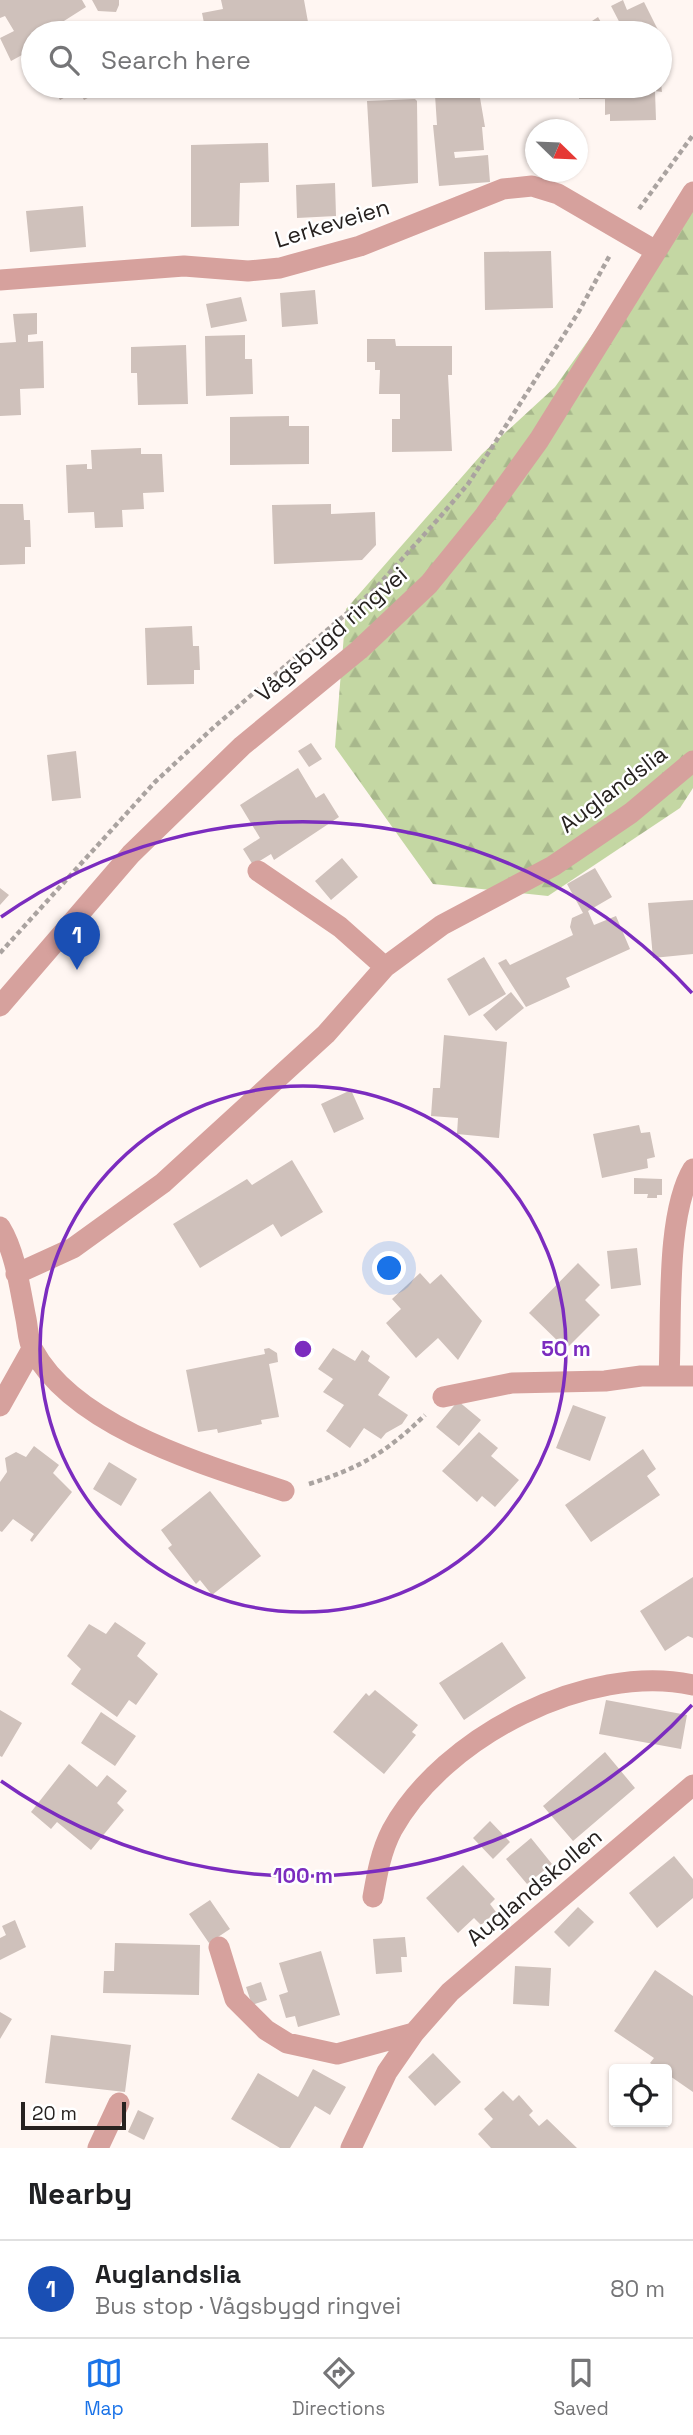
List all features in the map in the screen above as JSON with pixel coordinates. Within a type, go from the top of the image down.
[{"type":"street","name":"Lerkeveien","points":[[0,280],[184,266],[248,271],[280,268],[360,246],[503,189],[533,186],[558,194],[656,251]]},
{"type":"street","name":"Vågsbygd ringvei","points":[[0,1006],[131,854],[242,746],[359,650],[429,584],[485,515],[539,440],[693,192]]},
{"type":"street","name":"Auglandslia","points":[[16,1274],[73,1248],[163,1182],[326,1034],[385,967],[442,925],[553,866],[631,813],[693,761]]},
{"type":"street","points":[[258,872],[340,927],[385,967]]},
{"type":"street","points":[[668,1376],[677,1215],[684,1183],[693,1168]]},
{"type":"street","points":[[0,1227],[16,1274],[32,1349],[51,1376],[115,1425],[156,1447],[284,1491]]},
{"type":"street","points":[[0,1406],[32,1349]]},
{"type":"street","points":[[443,1397],[512,1383],[693,1376]]},
{"type":"street","points":[[373,1897],[380,1862],[391,1832],[442,1767],[494,1730],[550,1703],[617,1683],[652,1679],[693,1685]]},
{"type":"street","name":"Auglandskollen","points":[[351,2148],[387,2072],[414,2033],[450,1992],[530,1921],[693,1786]]},
{"type":"street","points":[[219,1947],[234,1999],[266,2030],[287,2043],[337,2054],[414,2033]]},
{"type":"street","points":[[98,2148],[119,2103]]},
{"type":"path","points":[[0,953],[155,782],[214,727],[374,590],[468,484],[556,347],[623,232],[693,135]]},
{"type":"path","points":[[284,1491],[341,1474],[391,1448],[443,1397]]},
{"type":"green space","points":[[693,193],[693,788],[680,808],[548,896],[433,884],[335,747],[346,609],[482,454],[555,387]]},
{"type":"building","points":[[0,0],[82,0],[86,7],[64,21],[21,21],[21,56],[11,61],[0,38],[14,31],[5,16],[0,18]]},
{"type":"building","points":[[92,0],[119,0],[119,5],[116,12],[98,11]]},
{"type":"building","points":[[221,0],[304,0],[308,21],[204,21],[202,13],[223,9]]},
{"type":"building","points":[[623,0],[627,10],[644,2],[654,21],[619,21],[611,6]]},
{"type":"building","points":[[435,98],[480,98],[485,127],[482,127],[484,150],[454,152],[455,158],[488,155],[490,182],[439,186],[433,125],[437,125]]},
{"type":"building","points":[[655,98],[656,120],[610,121],[610,114],[605,115],[605,99],[579,99]]},
{"type":"building","points":[[415,99],[418,183],[372,187],[367,101]]},
{"type":"building","points":[[268,143],[269,182],[240,183],[239,226],[191,227],[191,145]]},
{"type":"building","points":[[335,183],[336,216],[297,218],[296,185]]},
{"type":"building","points":[[83,206],[86,247],[30,252],[26,211]]},
{"type":"building","points":[[551,251],[553,308],[485,310],[484,252]]},
{"type":"building","points":[[315,290],[318,324],[282,327],[280,293]]},
{"type":"building","points":[[241,297],[247,321],[211,328],[206,304]]},
{"type":"building","points":[[37,313],[37,334],[28,335],[28,342],[43,341],[44,388],[20,389],[21,415],[0,416],[0,343],[16,342],[13,314]]},
{"type":"building","points":[[245,335],[245,359],[252,359],[253,394],[206,396],[205,336]]},
{"type":"building","points":[[367,339],[395,339],[396,346],[452,346],[452,375],[448,375],[452,451],[392,452],[392,419],[400,419],[400,394],[379,394],[380,370],[375,370],[375,362],[367,362]]},
{"type":"building","points":[[186,345],[188,404],[138,405],[137,373],[131,373],[131,347]]},
{"type":"building","points":[[289,416],[289,426],[309,426],[309,464],[230,465],[230,417]]},
{"type":"building","points":[[141,448],[141,454],[162,454],[164,492],[143,493],[144,509],[122,510],[123,527],[95,528],[94,512],[68,513],[66,465],[87,464],[87,469],[92,469],[91,450]]},
{"type":"building","points":[[0,504],[23,504],[24,520],[30,520],[31,547],[25,547],[25,564],[0,565]]},
{"type":"building","points":[[331,504],[331,514],[375,512],[376,545],[362,560],[274,564],[272,505]]},
{"type":"building","points":[[192,626],[193,646],[199,646],[200,670],[194,670],[194,684],[147,685],[145,628]]},
{"type":"building","points":[[311,743],[322,759],[309,767],[298,751]]},
{"type":"building","points":[[76,751],[81,798],[52,801],[47,755]]},
{"type":"building","points":[[298,768],[316,798],[324,793],[339,817],[274,860],[271,854],[253,865],[243,849],[260,838],[240,805]]},
{"type":"building","points":[[342,858],[358,877],[331,900],[315,881]]},
{"type":"building","points":[[595,868],[612,897],[588,911],[594,925],[616,916],[630,949],[566,978],[570,987],[526,1007],[498,963],[506,959],[510,965],[573,935],[570,927],[572,918],[583,913],[567,884]]},
{"type":"building","points":[[0,888],[9,895],[0,905]]},
{"type":"building","points":[[693,900],[693,954],[653,958],[648,903]]},
{"type":"building","points":[[484,957],[506,994],[469,1016],[447,979]]},
{"type":"building","points":[[511,992],[524,1008],[496,1031],[483,1015]]},
{"type":"building","points":[[444,1035],[507,1042],[499,1138],[457,1134],[458,1118],[431,1116],[433,1088],[440,1088]]},
{"type":"building","points":[[351,1090],[364,1119],[334,1133],[321,1104]]},
{"type":"building","points":[[639,1125],[641,1133],[650,1132],[655,1157],[647,1159],[648,1168],[602,1178],[593,1134]]},
{"type":"building","points":[[292,1160],[323,1212],[281,1237],[273,1224],[200,1268],[173,1224],[247,1179],[252,1185]]},
{"type":"building","points":[[634,1178],[662,1179],[662,1195],[647,1198],[648,1194],[634,1194]]},
{"type":"building","points":[[637,1248],[641,1285],[611,1289],[607,1251]]},
{"type":"building","points":[[578,1263],[600,1285],[585,1300],[600,1315],[566,1349],[529,1313]]},
{"type":"building","points":[[420,1273],[430,1284],[441,1274],[482,1321],[458,1360],[438,1338],[416,1358],[386,1323],[401,1309],[392,1299]]},
{"type":"building","points":[[269,1348],[277,1353],[278,1362],[269,1364],[279,1417],[261,1420],[262,1424],[218,1433],[217,1429],[198,1432],[186,1370],[265,1354],[264,1349]]},
{"type":"building","points":[[333,1348],[355,1361],[362,1350],[370,1356],[368,1361],[390,1377],[378,1395],[408,1415],[402,1424],[381,1439],[364,1428],[350,1448],[326,1431],[344,1405],[323,1392],[333,1379],[318,1369]]},
{"type":"building","points":[[458,1401],[481,1420],[459,1446],[436,1427]]},
{"type":"building","points":[[573,1405],[606,1417],[590,1461],[556,1448]]},
{"type":"building","points":[[479,1432],[498,1448],[491,1456],[519,1480],[495,1507],[482,1496],[477,1502],[442,1471]]},
{"type":"building","points":[[34,1446],[59,1465],[53,1473],[72,1492],[32,1542],[30,1540],[34,1534],[13,1519],[0,1531],[0,1482],[7,1472],[5,1458],[16,1452],[26,1457]]},
{"type":"building","points":[[643,1449],[656,1469],[647,1476],[660,1495],[591,1542],[565,1505]]},
{"type":"building","points":[[109,1462],[137,1479],[121,1506],[93,1489]]},
{"type":"building","points":[[210,1491],[261,1556],[212,1595],[200,1580],[196,1584],[168,1548],[172,1545],[161,1530]]},
{"type":"building","points":[[693,1577],[693,1638],[688,1636],[665,1651],[640,1611]]},
{"type":"building","points":[[115,1622],[146,1643],[137,1656],[158,1674],[136,1705],[129,1700],[117,1717],[71,1684],[81,1669],[67,1656],[89,1624],[106,1634]]},
{"type":"building","points":[[502,1642],[526,1678],[464,1720],[439,1683]]},
{"type":"building","points":[[375,1690],[418,1725],[412,1732],[416,1735],[384,1774],[333,1732],[366,1693],[369,1696]]},
{"type":"building","points":[[606,1700],[687,1715],[681,1749],[599,1734]]},
{"type":"building","points":[[0,1710],[22,1723],[2,1757],[0,1756]]},
{"type":"building","points":[[101,1712],[136,1736],[115,1766],[81,1743]]},
{"type":"building","points":[[605,1752],[635,1788],[573,1841],[543,1806]]},
{"type":"building","points":[[69,1764],[97,1787],[107,1775],[127,1791],[117,1803],[124,1810],[91,1850],[57,1822],[51,1829],[31,1812]]},
{"type":"building","points":[[490,1821],[510,1842],[493,1859],[473,1838]]},
{"type":"building","points":[[531,1838],[552,1864],[527,1884],[506,1859]]},
{"type":"building","points":[[674,1856],[693,1879],[693,1898],[657,1928],[629,1893]]},
{"type":"building","points":[[463,1865],[495,1899],[490,1904],[496,1912],[481,1925],[474,1918],[458,1933],[426,1898]]},
{"type":"building","points":[[210,1900],[230,1929],[209,1943],[189,1914]]},
{"type":"building","points":[[578,1907],[594,1922],[569,1947],[554,1932]]},
{"type":"building","points":[[15,1920],[26,1947],[0,1960],[0,1938],[6,1935],[2,1926]]},
{"type":"building","points":[[405,1937],[407,1957],[401,1957],[402,1972],[376,1974],[373,1939]]},
{"type":"building","points":[[115,1943],[200,1945],[199,1995],[103,1993],[104,1971],[114,1971]]},
{"type":"building","points":[[321,1951],[340,2015],[298,2027],[295,2016],[286,2018],[279,1995],[288,1992],[279,1963]]},
{"type":"building","points":[[515,1966],[551,1968],[549,2006],[513,2004]]},
{"type":"building","points":[[655,1970],[693,1996],[693,2092],[672,2077],[672,2064],[652,2064],[654,2058],[614,2031]]},
{"type":"building","points":[[261,1982],[267,2000],[252,2005],[246,1987]]},
{"type":"building","points":[[0,2012],[12,2019],[0,2039]]},
{"type":"building","points":[[51,2035],[131,2045],[125,2092],[45,2083]]},
{"type":"building","points":[[433,2053],[461,2082],[435,2106],[408,2077]]},
{"type":"building","points":[[313,2069],[346,2087],[330,2115],[315,2106],[290,2148],[280,2148],[231,2119],[258,2073],[298,2097]]},
{"type":"building","points":[[503,2091],[513,2101],[519,2095],[533,2111],[529,2115],[539,2126],[547,2119],[577,2148],[491,2148],[478,2134],[493,2119],[484,2109]]},
{"type":"building","points":[[138,2110],[154,2118],[144,2140],[128,2132]]},
{"type":"place","name":"Auglandslia","points":[[77,970]]}]
